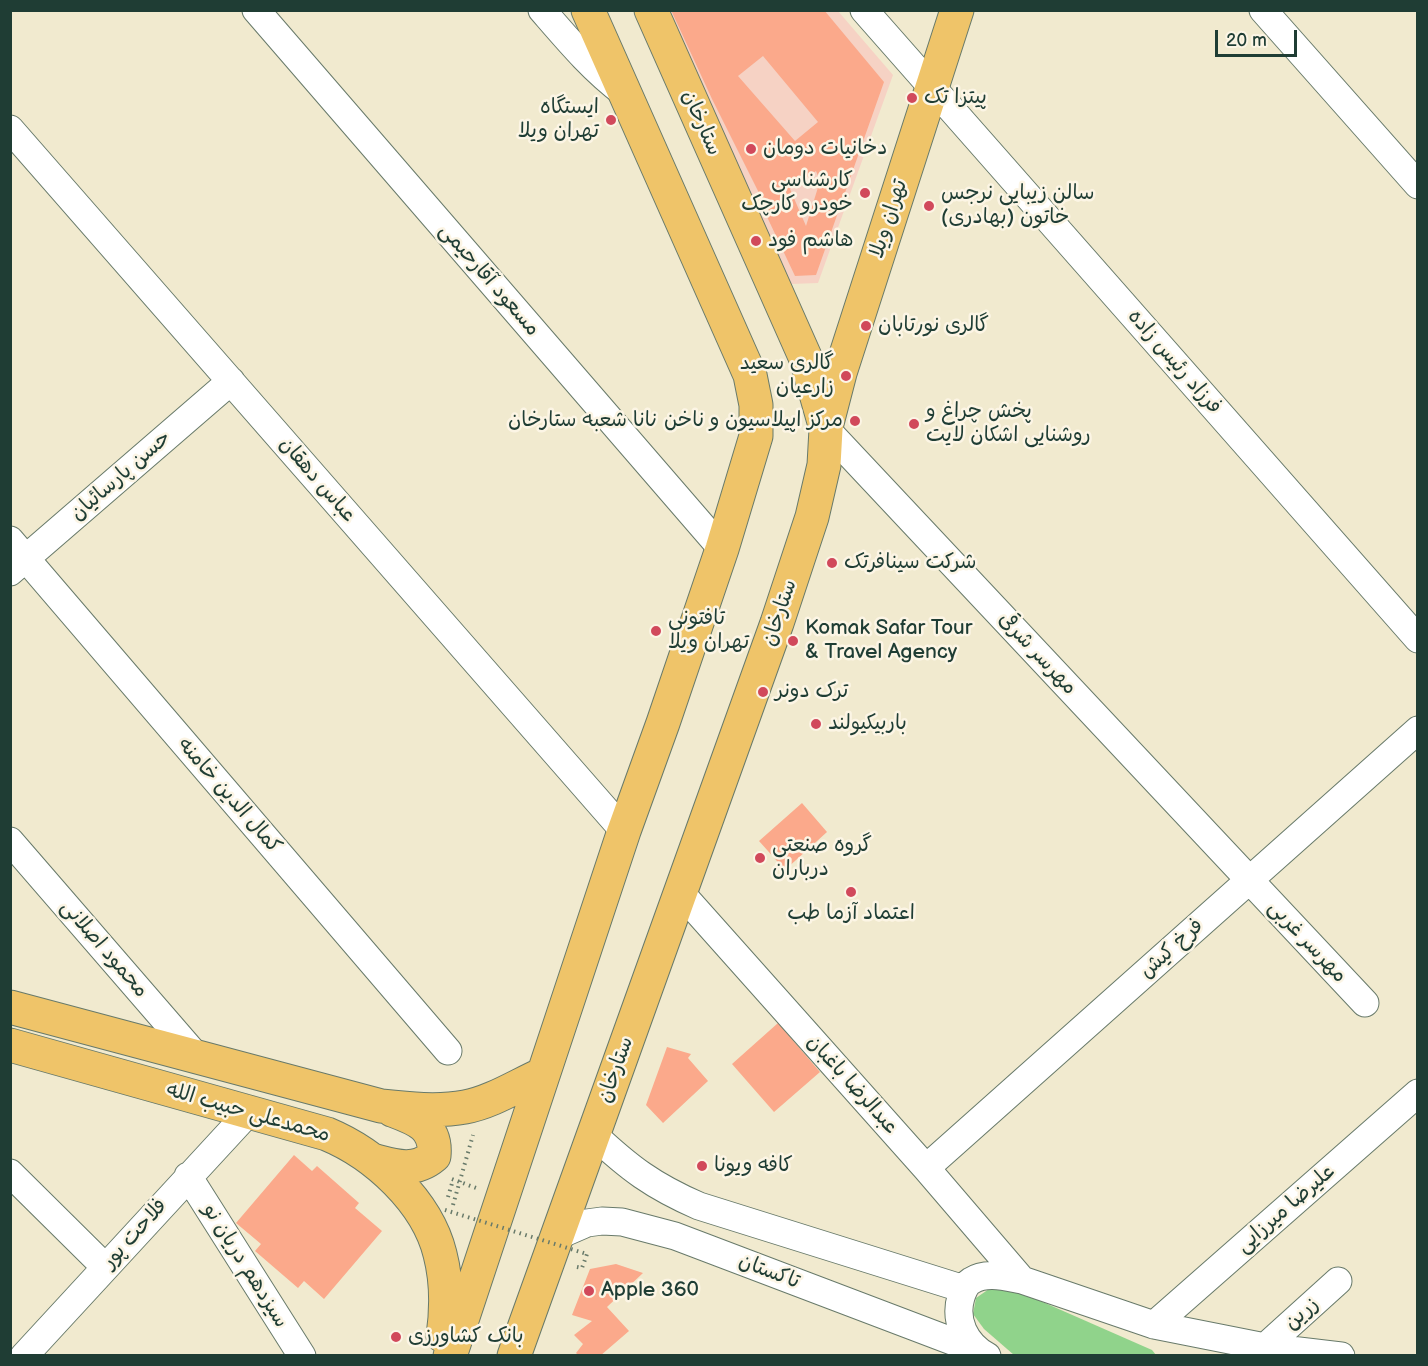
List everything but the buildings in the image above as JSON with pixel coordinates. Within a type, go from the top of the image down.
[{"type":"main road","points":[[450,1356],[624,831],[722,549],[756,436],[756,405],[750,375],[588,10]]},
{"type":"main road","name":"ستارخان","points":[[513,1356],[777,623],[812,517],[824,465],[826,429],[806,359],[651,10]]},
{"type":"main road","name":"تهران ویلا","points":[[826,429],[840,373],[957,10]]},
{"type":"main road","name":"محمدعلی حبیب الله","points":[[10,1007],[381,1106],[451,1109],[483,1102],[543,1074]]},
{"type":"main road","name":"محمدعلی حبیب الله","points":[[10,1045],[327,1134],[341,1140],[372,1160],[391,1175],[409,1195],[425,1219],[440,1252],[446,1293],[441,1356]]},
{"type":"main road","points":[[372,1160],[401,1168],[425,1163],[434,1156],[435,1143],[430,1131],[419,1121],[381,1106]]},
{"type":"street","name":"مسعود آقارحیمی","points":[[256,10],[722,549]]},
{"type":"street","points":[[542,10],[584,58],[605,79],[624,93]]},
{"type":"street","name":"فرزاد رئیس زاده","points":[[864,10],[1418,639]]},
{"type":"street","points":[[1263,10],[1418,185]]},
{"type":"street","name":"عباس دهقان","points":[[10,129],[624,831]]},
{"type":"street","name":"حسن پارسائیان","points":[[16,557],[231,381]]},
{"type":"street","name":"مهرسر شرقی","points":[[826,429],[1249,880]]},
{"type":"street","name":"کمال الدین خامنه","points":[[16,557],[448,1051]]},
{"type":"street","name":"فرخ کیش","points":[[926,1168],[1418,730]]},
{"type":"street","name":"محمود اصلانی","points":[[10,841],[197,1057]]},
{"type":"street","name":"مهرسر غربی","points":[[1249,880],[1365,1003]]},
{"type":"street","name":"عبدالرضا باغبان","points":[[680,892],[926,1168],[1022,1280]]},
{"type":"street","name":"علیرضا میرزایی","points":[[1154,1325],[1418,1093]]},
{"type":"street","name":"فلاحت پور","points":[[24,1356],[248,1113]]},
{"type":"street","name":"تاکستان","points":[[593,1134],[622,1162],[642,1176],[663,1190],[699,1206],[964,1288]]},
{"type":"street","points":[[10,1173],[105,1267]]},
{"type":"street","name":"سیزدهم دریان نو","points":[[188,1176],[302,1356]]},
{"type":"street","name":"تاکستان","points":[[556,1236],[587,1223],[602,1221],[622,1222],[675,1236],[983,1353]]},
{"type":"street","points":[[983,1353],[961,1328],[958,1307],[964,1288],[970,1281],[988,1275],[1022,1280],[1154,1325],[1265,1347],[1341,1356]]},
{"type":"street","name":"زرین","points":[[1265,1347],[1338,1281]]},
{"type":"path","points":[[440,1252],[483,1102]]},
{"type":"path","points":[[434,1156],[453,1180],[502,1196]]},
{"type":"path","points":[[445,1210],[587,1254],[582,1268]]},
{"type":"shaded area","points":[[665,11],[838,11],[893,75],[818,283],[791,284]]},
{"type":"green space","points":[[1004,1285],[1152,1350],[1156,1355],[1014,1355],[984,1329],[973,1314],[976,1298],[989,1289]]},
{"type":"place","name":"پیتزا تک","points":[[912,98]]},
{"type":"place","name":"ایستگاه تهران ویلا","points":[[611,120]]},
{"type":"place","name":"دخانیات دومان","points":[[751,149]]},
{"type":"place","name":"کارشناسی خودرو کارچک","points":[[865,193]]},
{"type":"place","name":"سالن زیبایی نرجس خاتون (بهادری)","points":[[929,206]]},
{"type":"place","name":"هاشم فود","points":[[756,241]]},
{"type":"place","name":"گالری نورتابان","points":[[866,326]]},
{"type":"place","name":"گالری سعید زارعیان","points":[[846,376]]},
{"type":"place","name":"مرکز اپیلاسیون و ناخن نانا شعبه ستارخان","points":[[855,421]]},
{"type":"place","name":"پخش چراغ و روشنایی اشکان لایت","points":[[914,424]]},
{"type":"place","name":"شرکت سینافرتک","points":[[832,563]]},
{"type":"place","name":"تافتونی تهران ویلا","points":[[656,631]]},
{"type":"place","name":"Komak Safar Tour & Travel Agency","points":[[793,641]]},
{"type":"place","name":"ترک دونر","points":[[763,692]]},
{"type":"place","name":"باربیکیولند","points":[[816,724]]},
{"type":"place","name":"گروه صنعتی درباران","points":[[760,858]]},
{"type":"place","name":"اعتماد آزما طب","points":[[851,892]]},
{"type":"place","name":"کافه ویونا","points":[[702,1166]]},
{"type":"place","name":"Apple 360","points":[[589,1291]]},
{"type":"place","name":"بانک کشاورزی","points":[[396,1337]]}]
